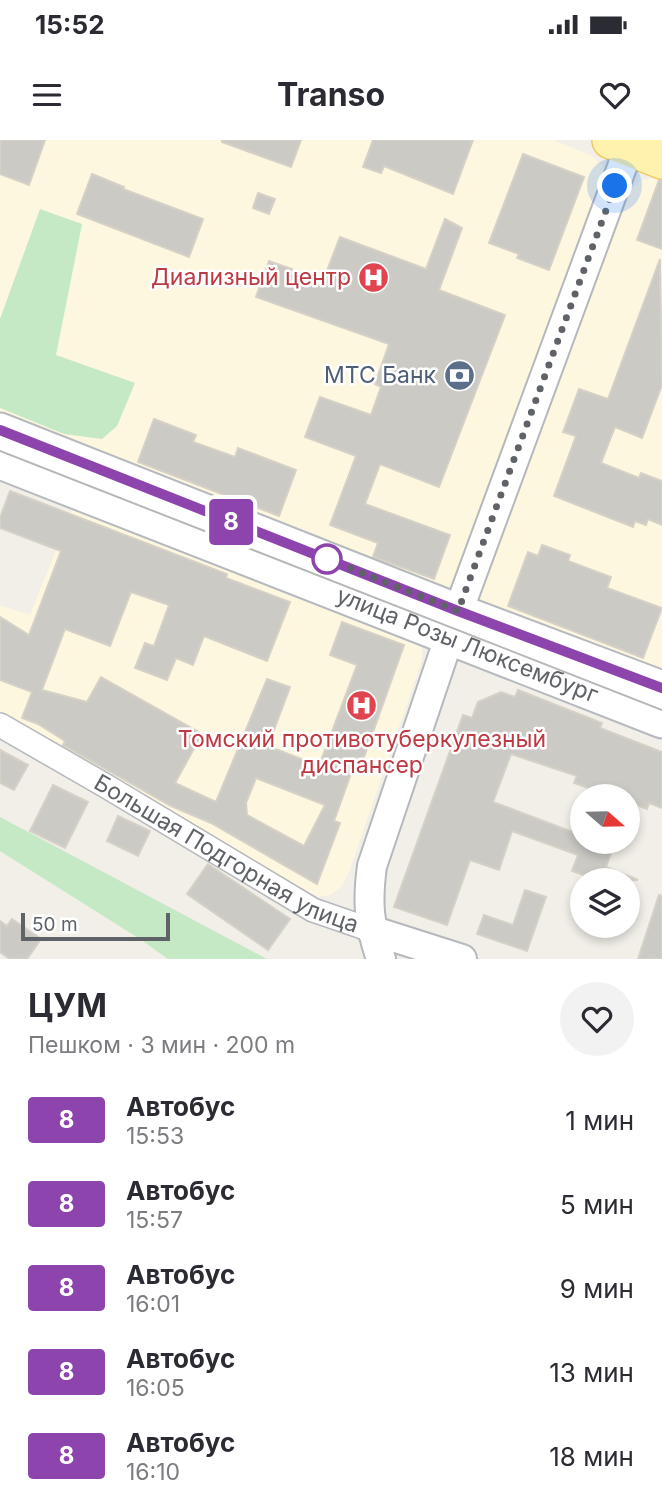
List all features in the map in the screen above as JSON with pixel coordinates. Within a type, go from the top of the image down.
[{"type":"main road","name":"улица Розы Люксембург","points":[[0,430],[454,625],[662,721]]},
{"type":"main road","name":"улица Розы Люксембург","points":[[0,462],[454,625],[662,688]]},
{"type":"street","points":[[381,959],[371,930],[368,908],[372,866],[454,625],[634,147]]},
{"type":"street","name":"Большая Подгорная улица","points":[[0,725],[313,910],[461,959]]},
{"type":"shaded area","points":[[0,140],[553,140],[591,155],[602,165],[604,179],[449,590],[444,592],[0,420]]},
{"type":"shaded area","points":[[641,180],[662,180],[662,679],[477,604],[476,598],[631,190]]},
{"type":"shaded area","points":[[72,510],[418,636],[422,640],[422,660],[349,872],[341,887],[330,895],[317,897],[111,780],[0,712],[0,605],[30,615]]},
{"type":"green space","points":[[40,209],[82,224],[56,355],[135,383],[117,426],[102,439],[64,434],[0,408],[0,319]]},
{"type":"green space","points":[[0,817],[267,959],[168,959],[0,851]]},
{"type":"building","points":[[0,140],[45,140],[29,185],[0,174]]},
{"type":"building","points":[[222,140],[301,140],[291,167]]},
{"type":"building","points":[[373,140],[473,140],[453,194],[384,166],[381,173],[363,167]]},
{"type":"building","points":[[523,154],[584,177],[549,270],[517,258],[519,254],[489,243]]},
{"type":"building","points":[[92,174],[124,187],[123,189],[203,219],[189,257],[77,214]]},
{"type":"building","points":[[659,180],[662,180],[662,249],[637,240]]},
{"type":"building","points":[[258,193],[275,199],[269,214],[253,208]]},
{"type":"building","points":[[445,219],[462,228],[439,290],[505,315],[439,487],[380,464],[365,504],[450,535],[434,579],[373,557],[378,543],[330,525],[356,456],[305,437],[320,397],[371,415],[381,387],[375,384],[389,344],[256,297],[269,261],[292,269],[290,274],[321,286],[340,237],[426,269]]},
{"type":"building","points":[[660,259],[662,385],[642,438],[615,427],[601,463],[639,478],[641,473],[662,481],[662,525],[648,519],[646,525],[635,521],[633,527],[554,496],[576,436],[563,432],[579,389],[608,399]]},
{"type":"building","points":[[154,419],[196,435],[193,442],[235,457],[238,448],[296,470],[279,516],[138,462]]},
{"type":"building","points":[[10,491],[227,574],[226,578],[290,602],[267,661],[204,636],[193,665],[176,658],[167,680],[135,668],[145,643],[154,646],[169,605],[131,592],[110,646],[65,629],[42,690],[87,702],[101,677],[202,734],[175,783],[216,802],[267,679],[290,687],[268,746],[319,766],[357,665],[330,655],[342,622],[404,645],[363,760],[357,757],[334,821],[340,823],[317,884],[211,823],[171,806],[63,745],[65,741],[38,724],[22,718],[32,692],[0,680],[0,617],[29,635],[61,551],[0,528],[0,518]],"holes":[[[256,778],[325,805],[304,846],[247,815],[246,803]]]},
{"type":"building","points":[[542,545],[570,555],[568,561],[611,577],[607,588],[662,608],[643,658],[508,606],[528,552],[538,556]]},
{"type":"building","points":[[518,690],[602,723],[600,728],[662,752],[662,808],[649,803],[647,809],[640,806],[640,784],[577,784],[574,783],[577,776],[511,754],[493,802],[570,831],[570,852],[512,831],[499,870],[470,860],[447,925],[394,907],[463,715],[472,718],[478,702],[501,692],[515,697]]},
{"type":"building","points":[[0,750],[28,765],[14,790],[0,783]]},
{"type":"building","points":[[53,785],[88,802],[65,848],[30,831]]},
{"type":"building","points":[[118,816],[150,831],[138,856],[107,841]]},
{"type":"building","points":[[575,854],[611,854],[606,867],[608,868],[573,868],[578,855]]},
{"type":"building","points":[[208,864],[290,919],[268,950],[187,894]]},
{"type":"building","points":[[525,890],[546,897],[527,951],[477,934],[484,915],[513,925]]},
{"type":"building","points":[[659,895],[662,896],[662,959],[638,959]]},
{"type":"building","points":[[12,919],[41,939],[27,959],[10,959],[0,952],[0,921],[7,926]]},
{"type":"tram line","points":[[0,451],[662,710]]},
{"type":"bus line","name":"8","points":[[0,430],[458,611],[662,688]]},
{"type":"place","name":"Диализный центр","points":[[374,277]]},
{"type":"place","name":"МТС Банк","points":[[459,375]]},
{"type":"place","name":"Томский противотуберкулезный диспансер","points":[[362,705]]},
{"type":"route","points":[[327,559],[458,611],[615,186]]}]
